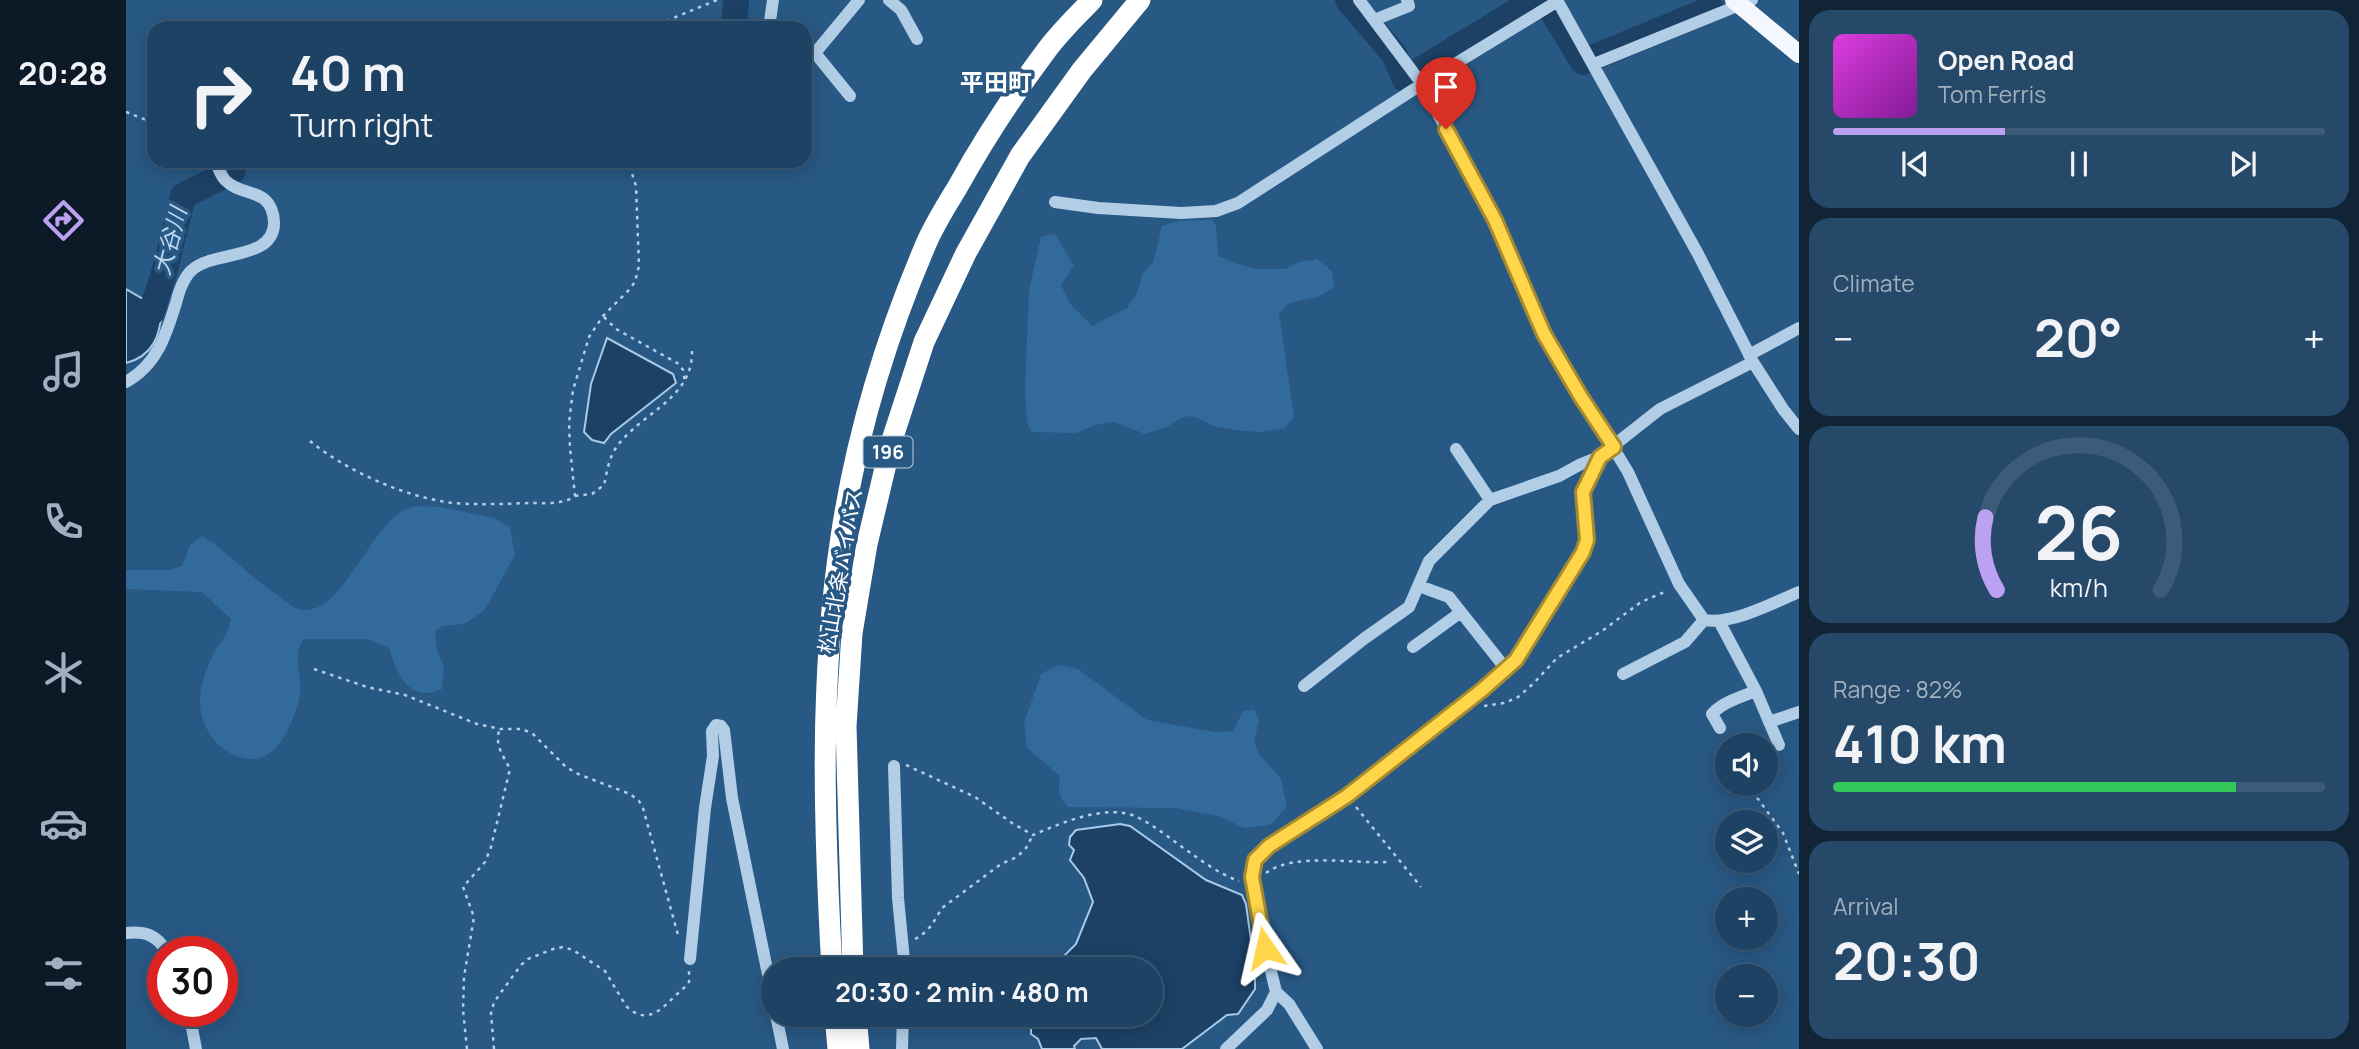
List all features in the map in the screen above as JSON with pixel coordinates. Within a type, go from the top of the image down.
[{"type":"highway","name":"松山北条バイパス","points":[[831,957],[826,839],[826,726],[830,636],[841,537],[861,435],[891,334],[927,242],[985,138],[1047,49],[1092,0]]},
{"type":"highway","name":"松山北条バイパス","points":[[853,957],[846,726],[852,633],[867,544],[891,443],[924,342],[966,253],[999,192],[1020,156],[1082,70],[1140,0]]},
{"type":"highway","points":[[836,1027],[838,1049]]},
{"type":"highway","points":[[857,1027],[859,1049]]},
{"type":"main road","points":[[1741,1],[1799,54]]},
{"type":"street","points":[[770,21],[774,0]]},
{"type":"street","points":[[812,48],[859,0]]},
{"type":"street","points":[[889,0],[901,10],[917,39]]},
{"type":"street","points":[[1359,0],[1422,83],[1495,220],[1544,334],[1628,472],[1679,584],[1704,620]]},
{"type":"street","points":[[1374,20],[1409,6],[1407,0]]},
{"type":"street","points":[[1055,202],[1181,214],[1216,211],[1238,203],[1422,83],[1557,1],[1698,254],[1751,358],[1799,429]]},
{"type":"street","points":[[1594,64],[1741,1]]},
{"type":"street","points":[[812,52],[850,96]]},
{"type":"street","points":[[126,382],[138,376],[149,365],[164,340],[179,290],[191,271],[199,264],[258,247],[269,239],[274,224],[266,199],[253,191],[226,182],[218,168]]},
{"type":"street","points":[[1304,686],[1409,607],[1429,561],[1490,500],[1559,476],[1600,457],[1660,409],[1799,328]]},
{"type":"street","points":[[1456,449],[1490,500]]},
{"type":"street","points":[[1317,1049],[1289,1004],[1276,992],[1253,883],[1255,860],[1269,846],[1347,796],[1516,660],[1583,552],[1587,540],[1583,492],[1600,457]]},
{"type":"street","points":[[1419,586],[1448,597],[1506,669]]},
{"type":"street","points":[[1704,620],[1719,621],[1748,613],[1799,592]]},
{"type":"street","points":[[1413,647],[1461,612]]},
{"type":"street","points":[[1623,674],[1685,642],[1704,620]]},
{"type":"street","points":[[1719,621],[1756,691],[1779,745]]},
{"type":"street","points":[[1720,728],[1712,714],[1715,710],[1756,691]]},
{"type":"street","points":[[1769,722],[1799,712]]},
{"type":"street","points":[[690,959],[713,756],[712,731],[716,725],[721,726],[726,741],[727,768],[734,809],[764,957]]},
{"type":"street","points":[[894,766],[898,898],[904,957]]},
{"type":"street","points":[[126,933],[141,932],[154,936]]},
{"type":"street","points":[[1226,1049],[1267,1010],[1276,992]]},
{"type":"street","points":[[192,1027],[197,1049]]},
{"type":"street","points":[[778,1027],[783,1049]]},
{"type":"street","points":[[902,1049],[903,1027]]},
{"type":"path","points":[[666,21],[716,0]]},
{"type":"path","points":[[126,112],[147,120]]},
{"type":"path","points":[[575,496],[569,435],[573,390],[589,337],[603,316],[628,292],[635,282],[639,266],[636,186],[630,168]]},
{"type":"path","points":[[603,316],[616,329],[679,364],[685,383]]},
{"type":"path","points":[[310,441],[330,457],[376,481],[417,495],[451,503],[563,502],[600,490],[604,485],[613,452],[619,443],[685,383],[692,364],[692,351]]},
{"type":"path","points":[[1464,703],[1490,706],[1518,697],[1557,658],[1602,631],[1641,602],[1679,584]]},
{"type":"path","points":[[314,669],[367,687],[405,695],[466,720],[500,729],[522,729],[533,734],[578,774],[630,794],[643,808],[680,941],[690,959],[689,982],[654,1015],[645,1015],[631,1010],[605,971],[573,950],[553,948],[521,965],[494,1002],[491,1013],[494,1049]]},
{"type":"path","points":[[467,1049],[463,1010],[464,977],[474,917],[463,887],[485,862],[501,809],[510,769],[498,747],[500,729]]},
{"type":"path","points":[[894,766],[905,764],[975,797],[1032,835]]},
{"type":"path","points":[[1347,796],[1422,887]]},
{"type":"path","points":[[1756,796],[1783,833],[1799,874]]},
{"type":"path","points":[[903,942],[921,936],[942,908],[1001,864],[1017,857],[1026,848],[1032,835],[1087,815],[1116,813],[1137,817],[1227,877],[1253,883],[1260,881],[1275,867],[1291,863],[1390,862]]},
{"type":"shaded area","points":[[1212,220],[1216,226],[1218,256],[1234,263],[1257,269],[1285,269],[1299,262],[1317,259],[1332,271],[1334,287],[1318,297],[1289,303],[1279,313],[1294,417],[1285,428],[1259,432],[1234,430],[1186,416],[1145,434],[1114,422],[1095,425],[1076,433],[1031,432],[1027,422],[1025,390],[1029,290],[1041,237],[1055,234],[1074,266],[1061,285],[1070,304],[1092,326],[1127,308],[1137,293],[1143,273],[1153,263],[1162,226],[1177,221]]},
{"type":"shaded area","points":[[126,289],[162,310],[157,336],[149,350],[126,363]]},
{"type":"shaded area","points":[[607,338],[673,374],[676,383],[611,434],[604,443],[592,440],[584,432],[591,384]]},
{"type":"shaded area","points":[[413,507],[441,507],[495,518],[510,528],[515,555],[484,611],[464,624],[442,626],[435,632],[437,650],[444,667],[442,689],[421,693],[413,689],[401,676],[389,648],[369,639],[304,639],[298,652],[299,700],[291,723],[278,745],[267,755],[253,759],[239,757],[220,746],[203,721],[200,700],[207,668],[231,619],[202,592],[126,589],[126,570],[170,570],[182,566],[190,545],[202,536],[290,605],[311,609],[327,602],[341,588],[395,517]]},
{"type":"shaded area","points":[[1058,665],[1078,669],[1147,720],[1215,732],[1233,731],[1243,711],[1254,710],[1259,720],[1254,742],[1259,754],[1281,779],[1287,807],[1270,825],[1244,828],[1219,816],[1176,808],[1068,807],[1060,793],[1060,776],[1027,748],[1024,723],[1041,674]]},
{"type":"shaded area","points":[[1120,824],[1130,826],[1206,880],[1242,895],[1246,904],[1255,989],[1238,1014],[1227,1015],[1182,1049],[1102,1049],[1096,1038],[1081,1039],[1074,1046],[1075,1049],[1042,1049],[1038,1039],[1031,1034],[1031,1027],[1163,1027],[1163,957],[1063,957],[1076,944],[1093,902],[1084,878],[1070,860],[1074,850],[1069,845],[1070,837],[1076,830]]},
{"type":"waterway","name":"大谷川","points":[[734,21],[736,0]]},
{"type":"waterway","name":"大谷川","points":[[1348,0],[1394,54],[1405,79]]},
{"type":"waterway","name":"大谷川","points":[[1420,70],[1535,0]]},
{"type":"waterway","name":"大谷川","points":[[1592,58],[1711,9]]},
{"type":"waterway","name":"大谷川","points":[[1554,14],[1583,62]]},
{"type":"waterway","name":"大谷川","points":[[151,313],[183,196],[233,171],[231,168]]},
{"type":"district","name":"平田町","points":[[996,83]]},
{"type":"route","points":[[1265,948],[1252,877],[1255,860],[1269,846],[1347,796],[1516,660],[1583,552],[1587,540],[1583,492],[1600,457],[1614,447],[1544,334],[1495,220],[1446,129]]}]
